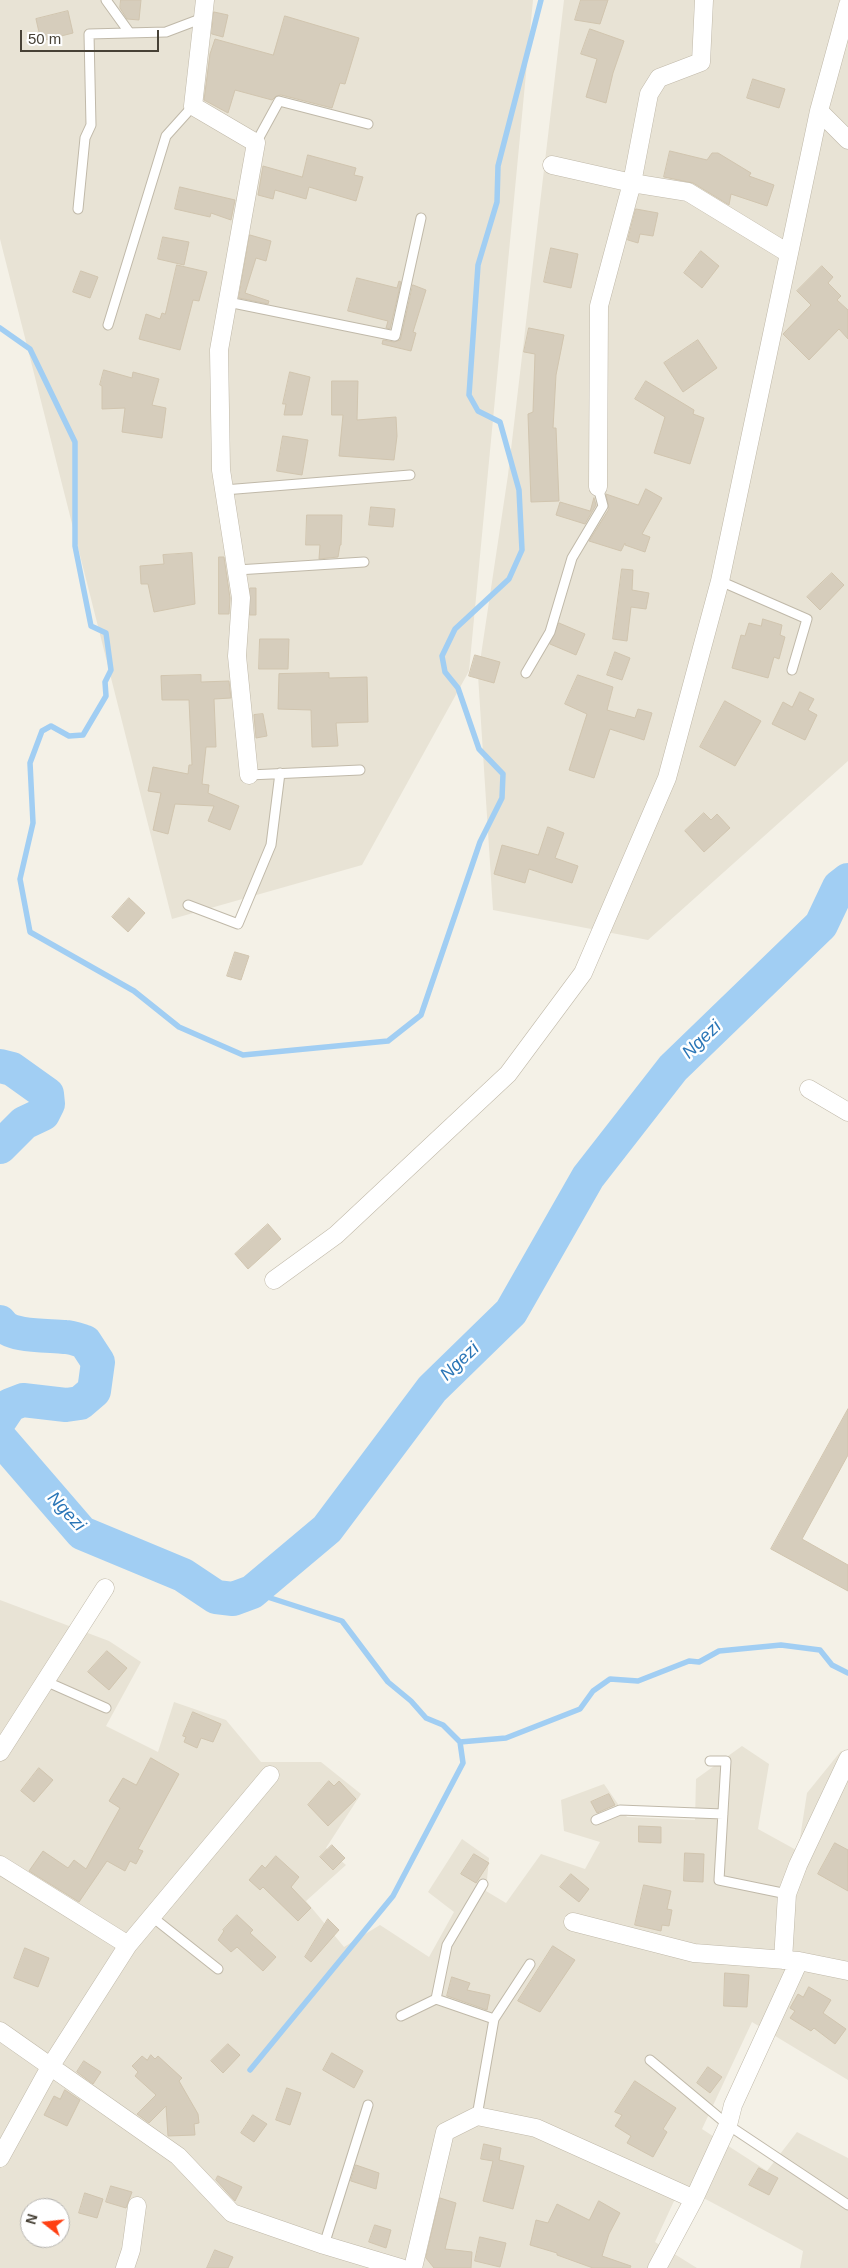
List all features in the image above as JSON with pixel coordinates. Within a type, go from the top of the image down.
[{"type":"street","points":[[205,0],[193,106],[256,143],[219,350],[221,470],[241,598],[237,656],[249,775]]},
{"type":"street","points":[[598,487],[599,306],[632,183],[649,94],[659,78],[701,62],[704,0]]},
{"type":"street","points":[[274,1280],[336,1234],[508,1074],[583,973],[667,778],[720,581],[819,111],[848,4]]},
{"type":"street","points":[[819,111],[848,140]]},
{"type":"street","points":[[552,165],[632,183],[688,192],[788,253]]},
{"type":"street","points":[[809,1089],[848,1112]]},
{"type":"street","points":[[0,1752],[105,1588]]},
{"type":"street","points":[[657,2268],[694,2199],[728,2125],[733,2105],[791,1960],[787,1894],[798,1865],[848,1759]]},
{"type":"street","points":[[0,2158],[50,2067],[128,1945],[270,1775]]},
{"type":"street","points":[[0,1865],[128,1945]]},
{"type":"street","points":[[573,1922],[694,1953],[791,1960],[848,1971]]},
{"type":"street","points":[[0,2031],[178,2156],[232,2213],[324,2246],[401,2268]]},
{"type":"street","points":[[413,2268],[445,2132],[477,2116],[536,2128],[694,2199]]},
{"type":"street","points":[[125,2268],[131,2250],[137,2206]]},
{"type":"lane","points":[[106,0],[129,32]]},
{"type":"lane","points":[[78,209],[84,138],[91,125],[89,34],[166,32],[203,18]]},
{"type":"lane","points":[[256,143],[279,101],[368,124]]},
{"type":"lane","points":[[108,324],[166,136],[193,106]]},
{"type":"lane","points":[[228,302],[395,336],[421,218]]},
{"type":"lane","points":[[224,490],[410,475]]},
{"type":"lane","points":[[526,673],[550,632],[572,558],[603,506],[598,487]]},
{"type":"lane","points":[[237,570],[364,562]]},
{"type":"lane","points":[[720,581],[808,618],[792,670]]},
{"type":"lane","points":[[249,775],[360,770]]},
{"type":"lane","points":[[188,905],[238,924],[271,845],[280,773]]},
{"type":"lane","points":[[46,1681],[106,1708]]},
{"type":"lane","points":[[710,1761],[726,1761],[719,1880],[787,1894]]},
{"type":"lane","points":[[596,1820],[620,1810],[723,1814]]},
{"type":"lane","points":[[436,1999],[447,1945],[483,1884]]},
{"type":"lane","points":[[152,1916],[218,1969]]},
{"type":"lane","points":[[477,2116],[494,2020],[530,1964]]},
{"type":"lane","points":[[402,2016],[436,1999],[494,2020]]},
{"type":"lane","points":[[650,2060],[728,2125],[848,2204]]},
{"type":"lane","points":[[324,2246],[368,2105]]},
{"type":"shaded area","points":[[0,0],[533,0],[469,671],[362,865],[172,919],[0,239]]},
{"type":"shaded area","points":[[564,0],[848,0],[848,761],[648,940],[493,910],[478,675],[508,475]]},
{"type":"shaded area","points":[[0,1600],[109,1641],[141,1662],[106,1726],[158,1752],[174,1702],[226,1720],[261,1762],[321,1762],[361,1794],[326,1848],[346,1865],[306,1901],[344,1947],[380,1925],[429,1957],[454,1912],[428,1892],[462,1839],[489,1858],[486,1891],[506,1903],[541,1854],[585,1869],[600,1842],[564,1831],[561,1800],[604,1784],[627,1817],[695,1820],[696,1779],[742,1746],[769,1764],[758,1829],[798,1851],[807,1793],[841,1751],[848,1754],[848,2080],[752,2022],[702,2129],[767,2171],[797,2132],[848,2158],[848,2268],[800,2268],[803,2251],[681,2186],[655,2242],[697,2268],[0,2268]]},
{"type":"building","points":[[121,0],[141,0],[139,20],[127,19],[120,8]]},
{"type":"building","points":[[581,0],[608,0],[600,24],[575,20]]},
{"type":"building","points":[[68,11],[73,33],[41,41],[36,19]]},
{"type":"building","points":[[214,12],[228,15],[223,37],[212,34]]},
{"type":"building","points":[[285,16],[359,38],[345,84],[340,83],[332,108],[281,95],[276,96],[272,100],[235,90],[228,113],[204,100],[210,54],[215,39],[273,55]]},
{"type":"building","points":[[590,29],[624,41],[613,73],[606,103],[586,97],[597,59],[581,54]]},
{"type":"building","points":[[753,79],[785,89],[779,108],[747,98]]},
{"type":"building","points":[[670,151],[707,160],[712,153],[718,153],[751,173],[749,176],[774,185],[767,206],[731,194],[729,205],[693,183],[664,177]]},
{"type":"building","points":[[308,155],[356,168],[354,175],[363,177],[356,201],[309,187],[306,199],[275,190],[273,199],[258,195],[263,166],[302,177]]},
{"type":"building","points":[[180,187],[235,200],[231,220],[211,213],[210,217],[175,209]]},
{"type":"building","points":[[636,209],[658,213],[653,236],[640,234],[638,243],[628,240]]},
{"type":"building","points":[[250,235],[271,241],[266,261],[256,258],[245,293],[269,301],[268,304],[239,298]]},
{"type":"building","points":[[163,237],[189,242],[184,265],[158,259]]},
{"type":"building","points":[[551,248],[578,254],[571,288],[544,282]]},
{"type":"building","points":[[701,251],[719,266],[702,288],[684,273]]},
{"type":"building","points":[[177,265],[207,272],[199,301],[193,300],[180,350],[139,339],[146,314],[160,319],[162,313],[165,314]]},
{"type":"building","points":[[822,266],[833,277],[828,283],[841,296],[837,300],[848,310],[848,339],[839,329],[809,360],[783,334],[811,305],[797,291]]},
{"type":"building","points":[[81,271],[98,277],[90,298],[73,292]]},
{"type":"building","points":[[357,278],[397,288],[399,281],[401,282],[390,329],[386,328],[388,321],[348,311]]},
{"type":"building","points":[[413,285],[426,290],[413,332],[416,333],[411,351],[382,344],[383,340],[394,342],[400,340]]},
{"type":"building","points":[[529,328],[564,335],[556,375],[553,428],[556,428],[559,501],[531,502],[528,414],[533,412],[535,354],[524,352]]},
{"type":"building","points":[[698,340],[717,368],[683,392],[664,363]]},
{"type":"building","points":[[104,370],[132,378],[133,372],[159,379],[152,405],[166,408],[162,438],[122,432],[125,408],[102,409],[102,386],[100,385]]},
{"type":"building","points":[[290,372],[310,377],[302,415],[284,415],[286,404],[283,404]]},
{"type":"building","points":[[332,381],[358,381],[357,420],[396,417],[397,436],[394,460],[339,456],[343,415],[332,415]]},
{"type":"building","points":[[646,381],[694,410],[693,414],[704,418],[690,464],[654,453],[665,417],[635,399]]},
{"type":"building","points":[[283,436],[308,440],[302,475],[277,471]]},
{"type":"building","points":[[646,489],[662,498],[642,534],[650,537],[645,552],[625,545],[625,543],[621,551],[589,541],[609,509],[606,494],[638,505]]},
{"type":"building","points":[[594,498],[596,505],[585,524],[556,515],[560,502],[590,511]]},
{"type":"building","points":[[371,507],[395,509],[393,527],[369,525]]},
{"type":"building","points":[[307,515],[342,515],[341,545],[338,557],[319,559],[320,545],[306,545]]},
{"type":"building","points":[[192,553],[195,604],[154,612],[148,584],[141,584],[140,566],[164,564],[163,555]]},
{"type":"building","points":[[219,557],[224,557],[230,598],[229,614],[219,614]]},
{"type":"building","points":[[622,569],[633,570],[632,590],[649,593],[646,609],[631,607],[627,641],[613,639]]},
{"type":"building","points":[[832,573],[844,585],[820,610],[807,597]]},
{"type":"building","points":[[250,588],[256,588],[256,615],[250,615]]},
{"type":"building","points":[[763,619],[782,625],[780,635],[785,637],[779,659],[774,657],[768,678],[732,668],[741,635],[745,636],[749,623],[761,626]]},
{"type":"building","points":[[559,623],[585,634],[576,655],[550,644]]},
{"type":"building","points":[[260,639],[289,639],[288,669],[259,669]]},
{"type":"building","points":[[615,652],[630,658],[622,680],[607,675]]},
{"type":"building","points":[[475,655],[500,662],[494,683],[469,676]]},
{"type":"building","points":[[329,673],[329,678],[367,677],[368,722],[336,723],[338,746],[312,747],[311,710],[278,709],[279,674]]},
{"type":"building","points":[[201,675],[201,682],[229,681],[231,698],[214,699],[216,747],[206,747],[202,784],[209,785],[208,793],[239,806],[230,830],[208,821],[214,806],[175,804],[168,834],[153,830],[161,793],[148,791],[153,767],[188,774],[189,765],[192,765],[189,700],[162,700],[161,676]]},
{"type":"building","points":[[578,675],[613,687],[607,710],[635,718],[638,709],[652,713],[644,740],[610,729],[594,778],[569,770],[587,714],[565,704]]},
{"type":"building","points":[[800,692],[814,699],[808,710],[817,715],[805,740],[772,724],[783,702],[792,707]]},
{"type":"building","points":[[725,701],[761,721],[735,766],[700,747]]},
{"type":"building","points":[[263,714],[267,736],[256,738],[254,715]]},
{"type":"building","points":[[704,813],[711,820],[717,814],[730,828],[704,852],[685,831]]},
{"type":"building","points":[[548,827],[564,833],[555,858],[578,866],[572,883],[529,869],[525,883],[494,874],[502,845],[538,855]]},
{"type":"building","points":[[129,898],[145,913],[128,932],[112,917]]},
{"type":"building","points":[[235,952],[249,956],[241,980],[227,976]]},
{"type":"building","points":[[268,1224],[281,1239],[248,1269],[235,1254]]},
{"type":"building","points":[[848,1409],[848,1455],[802,1539],[848,1565],[848,1591],[771,1549]]},
{"type":"building","points":[[107,1651],[127,1668],[109,1690],[88,1672]]},
{"type":"building","points":[[193,1712],[221,1724],[213,1742],[201,1738],[197,1748],[184,1742],[186,1737],[183,1736]]},
{"type":"building","points":[[151,1758],[179,1774],[138,1849],[143,1851],[136,1864],[130,1861],[125,1871],[107,1861],[79,1902],[29,1871],[43,1851],[68,1868],[74,1860],[86,1869],[120,1808],[109,1801],[123,1778],[136,1785]]},
{"type":"building","points":[[39,1768],[53,1780],[34,1802],[21,1791]]},
{"type":"building","points":[[329,1781],[334,1786],[339,1781],[356,1799],[328,1826],[308,1805]]},
{"type":"building","points":[[609,1794],[615,1805],[597,1813],[591,1802]]},
{"type":"building","points":[[639,1826],[661,1827],[661,1843],[639,1842]]},
{"type":"building","points":[[835,1843],[848,1850],[848,1891],[818,1874]]},
{"type":"building","points":[[332,1845],[345,1858],[333,1870],[320,1857]]},
{"type":"building","points":[[685,1853],[704,1854],[703,1882],[684,1881]]},
{"type":"building","points":[[474,1854],[489,1863],[476,1883],[461,1874]]},
{"type":"building","points":[[276,1856],[299,1877],[291,1887],[311,1908],[298,1921],[263,1887],[260,1890],[249,1880],[262,1865],[265,1868]]},
{"type":"building","points":[[571,1874],[589,1889],[579,1902],[560,1887]]},
{"type":"building","points":[[644,1885],[671,1891],[667,1909],[672,1910],[669,1926],[662,1925],[661,1931],[635,1925]]},
{"type":"building","points":[[237,1915],[253,1930],[250,1933],[276,1957],[263,1971],[237,1947],[231,1952],[218,1940],[223,1930]]},
{"type":"building","points":[[328,1919],[339,1930],[311,1962],[305,1957]]},
{"type":"building","points":[[553,1946],[575,1960],[540,2012],[518,2001]]},
{"type":"building","points":[[25,1948],[49,1958],[38,1987],[14,1978]]},
{"type":"building","points":[[725,1973],[749,1975],[747,2007],[724,2006]]},
{"type":"building","points":[[452,1977],[470,1983],[467,1990],[490,1995],[487,2010],[447,1996]]},
{"type":"building","points":[[809,1987],[831,2000],[823,2013],[846,2029],[835,2044],[814,2028],[811,2031],[790,2018],[795,2011],[790,2008],[798,1994],[803,1997]]},
{"type":"building","points":[[228,2044],[240,2055],[223,2073],[211,2061]]},
{"type":"building","points":[[332,2053],[363,2071],[354,2088],[323,2070]]},
{"type":"building","points":[[151,2055],[155,2059],[158,2056],[182,2078],[179,2081],[198,2114],[199,2123],[194,2124],[195,2135],[168,2136],[166,2106],[149,2123],[137,2114],[156,2095],[135,2076],[138,2072],[132,2066],[142,2056],[147,2060]]},
{"type":"building","points":[[84,2061],[101,2072],[93,2084],[77,2072]]},
{"type":"building","points":[[708,2067],[722,2077],[710,2093],[697,2083]]},
{"type":"building","points":[[635,2081],[676,2108],[663,2129],[667,2132],[653,2157],[627,2143],[631,2136],[615,2126],[622,2115],[615,2112]]},
{"type":"building","points":[[287,2088],[301,2093],[290,2125],[276,2120]]},
{"type":"building","points":[[65,2090],[80,2100],[67,2126],[44,2115],[54,2096],[60,2099]]},
{"type":"building","points":[[253,2115],[267,2124],[254,2142],[241,2133]]},
{"type":"building","points":[[484,2144],[501,2148],[499,2160],[524,2166],[513,2209],[483,2201],[493,2161],[481,2159]]},
{"type":"building","points":[[356,2165],[379,2173],[376,2189],[351,2181]]},
{"type":"building","points":[[759,2168],[778,2178],[769,2195],[749,2185]]},
{"type":"building","points":[[218,2176],[242,2187],[235,2201],[216,2180]]},
{"type":"building","points":[[111,2186],[132,2192],[126,2208],[106,2202]]},
{"type":"building","points":[[85,2193],[103,2199],[97,2218],[79,2213]]},
{"type":"building","points":[[440,2198],[456,2203],[445,2249],[472,2252],[471,2268],[434,2268],[426,2258]]},
{"type":"building","points":[[599,2201],[620,2213],[609,2234],[602,2256],[631,2266],[630,2268],[593,2268],[557,2255],[557,2253],[530,2245],[536,2220],[548,2223],[557,2204],[589,2220]]},
{"type":"building","points":[[375,2225],[391,2230],[386,2248],[369,2242]]},
{"type":"building","points":[[480,2237],[506,2243],[500,2267],[475,2261]]},
{"type":"building","points":[[215,2250],[233,2257],[228,2268],[207,2268]]},
{"type":"waterway","points":[[0,328],[30,349],[75,442],[75,546],[91,626],[106,633],[111,670],[105,682],[106,696],[83,735],[69,736],[51,726],[42,731],[30,763],[33,823],[20,879],[30,932],[134,991],[179,1027],[243,1055],[388,1041],[421,1015],[480,842],[502,798],[503,774],[479,749],[458,688],[445,672],[442,656],[455,629],[509,579],[522,550],[519,490],[500,422],[478,411],[469,395],[478,265],[497,202],[498,166],[541,0]]},
{"type":"waterway","name":"Ngezi","points":[[0,1438],[82,1533],[183,1575],[216,1597],[233,1599],[252,1592],[327,1529],[432,1389],[511,1312],[588,1177],[673,1068],[821,925],[839,887],[848,880]]},
{"type":"waterway","name":"Ngezi","points":[[0,1066],[12,1069],[47,1094],[48,1104],[43,1114],[24,1123],[0,1147]]},
{"type":"waterway","name":"Ngezi","points":[[0,1322],[12,1331],[20,1333],[68,1337],[85,1342],[98,1362],[94,1391],[80,1403],[66,1405],[23,1400],[10,1405],[0,1420]]},
{"type":"waterway","points":[[252,1592],[342,1621],[388,1682],[411,1701],[426,1718],[443,1725],[460,1742],[506,1738],[580,1709],[593,1691],[610,1679],[638,1681],[689,1661],[699,1662],[719,1651],[781,1645],[820,1650],[832,1665],[848,1673]]},
{"type":"waterway","points":[[250,2070],[393,1896],[463,1763],[460,1742]]}]
